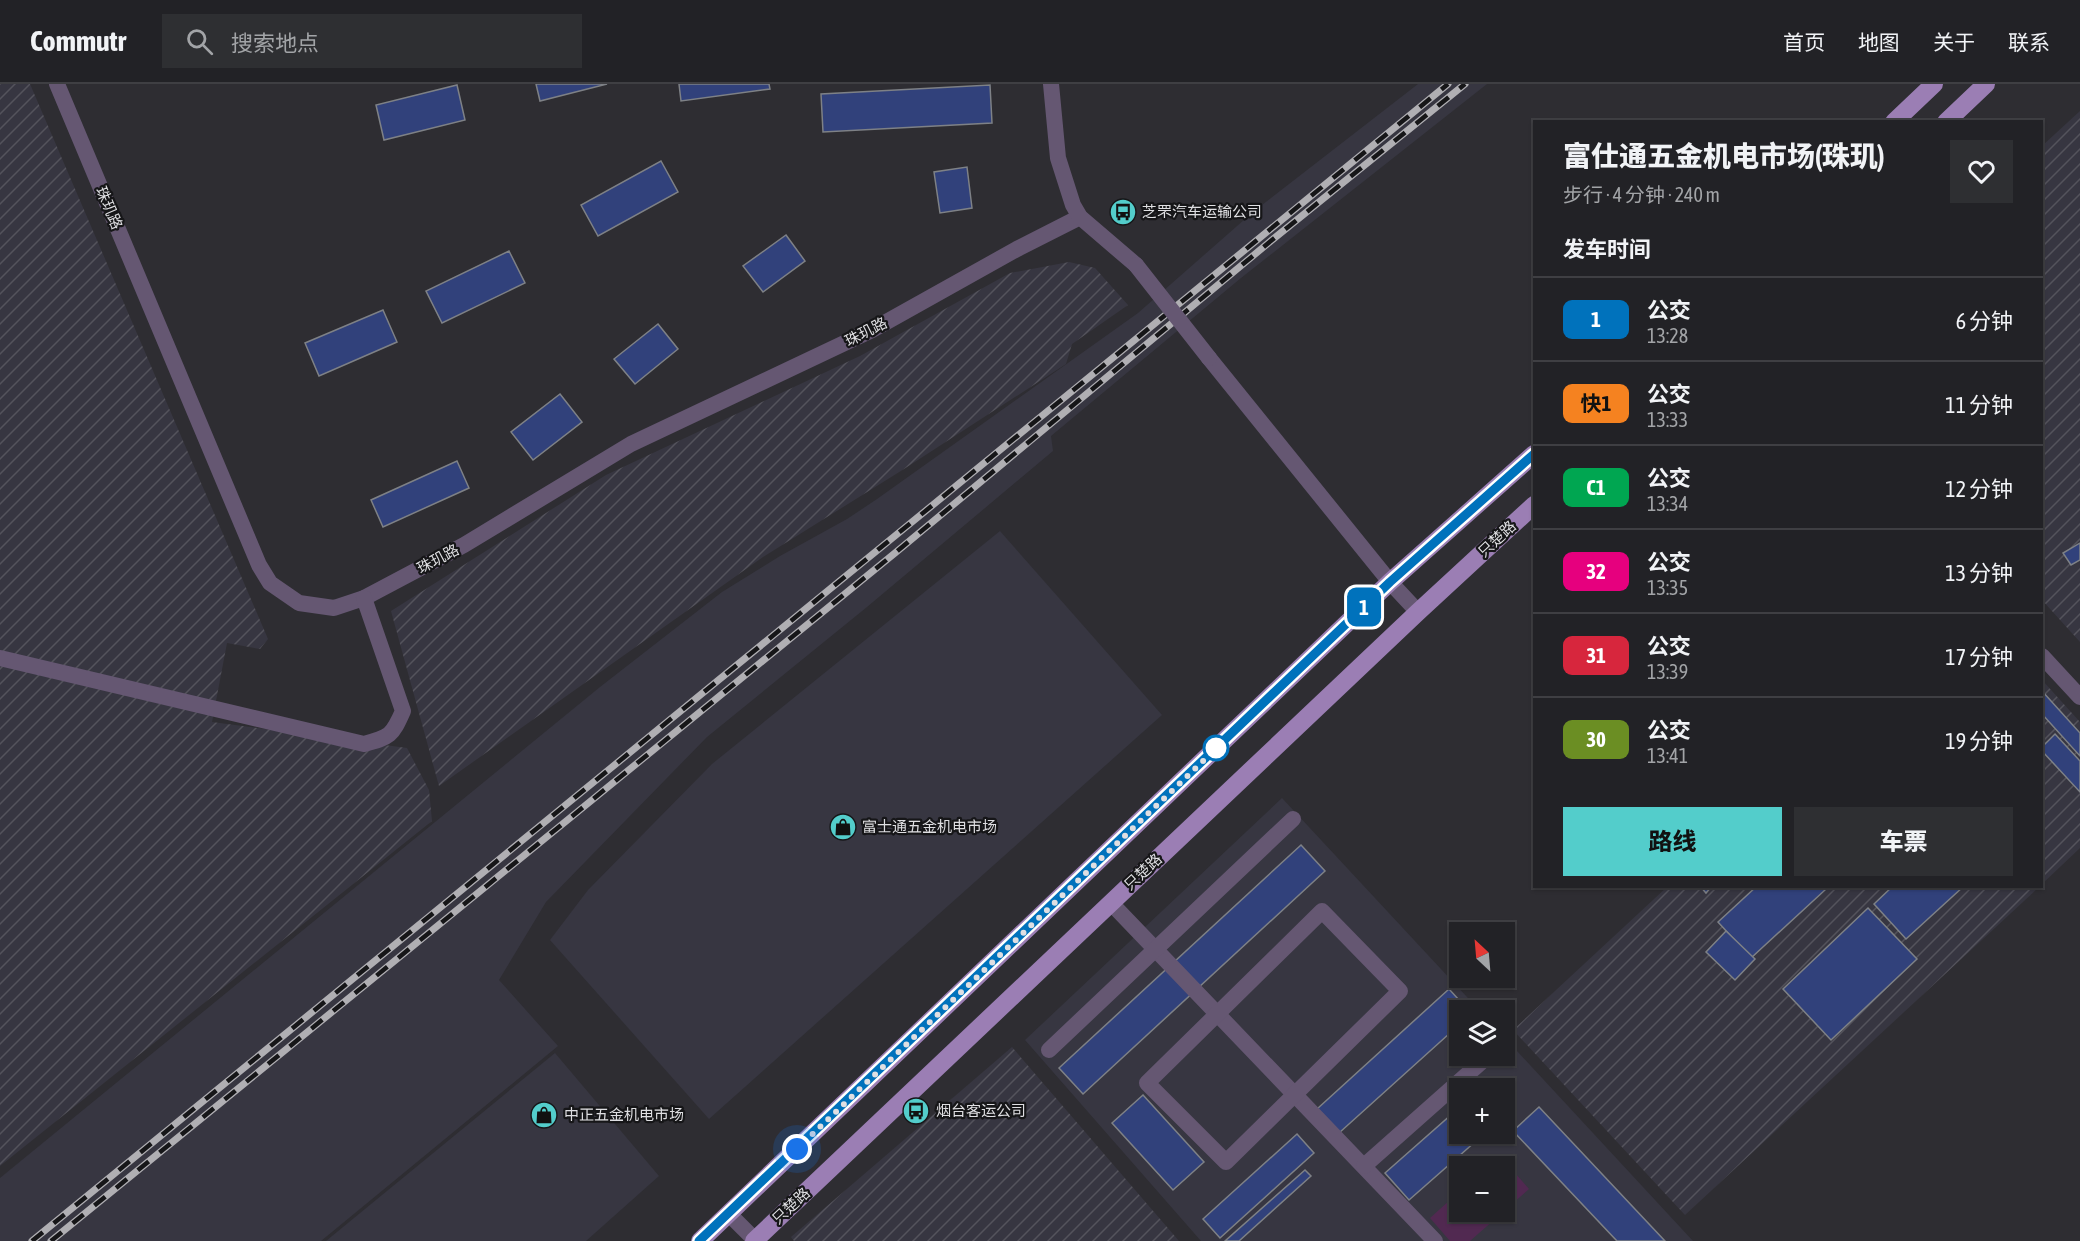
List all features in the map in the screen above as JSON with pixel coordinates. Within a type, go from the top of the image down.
[{"type":"main road","points":[[1896,120],[1934,84]]},
{"type":"main road","points":[[1948,120],[1986,84]]},
{"type":"main road","points":[[700,1241],[1390,582],[1533,455]]},
{"type":"main road","name":"只楚路","points":[[755,1241],[1418,612],[1533,506]]},
{"type":"street","name":"珠玑路","points":[[57,84],[259,566],[270,583],[299,603],[334,608],[364,598],[464,545],[631,444],[872,330],[1017,249],[1080,217]]},
{"type":"street","points":[[1051,84],[1061,172],[1080,217],[1136,265],[1390,582],[1418,612]]},
{"type":"street","points":[[0,658],[364,744],[382,739],[394,731],[403,711],[364,598]]},
{"type":"street","points":[[2043,657],[2080,697]]},
{"type":"street","points":[[1049,1050],[1293,819]]},
{"type":"street","points":[[1111,903],[1435,1241]]},
{"type":"street","points":[[1322,911],[1400,991],[1295,1094],[1226,1162],[1147,1083],[1322,911]]},
{"type":"street","points":[[1364,1166],[1477,1066]]},
{"type":"street","points":[[729,1214],[755,1241]]},
{"type":"shaded area","points":[[0,84],[30,84],[268,639],[260,649],[227,643],[212,722],[407,748],[429,790],[432,821],[0,1166]]},
{"type":"shaded area","points":[[1418,84],[1487,84],[1241,278],[1051,436],[1053,451],[707,737],[546,902],[499,980],[558,1046],[321,1241],[0,1241],[0,1178],[600,687],[722,592],[877,499],[1138,313],[1253,212]]},
{"type":"shaded area","points":[[2080,111],[2080,642],[2043,601],[2043,145]]},
{"type":"shaded area","points":[[1069,262],[1095,268],[1128,305],[1072,344],[1066,364],[763,557],[439,786],[391,611],[606,475],[860,356],[1010,273]]},
{"type":"shaded area","name":"富士通五金机电市场","points":[[1000,531],[1162,715],[709,1119],[550,940],[588,890],[712,764]]},
{"type":"shaded area","points":[[2043,681],[2080,722],[2080,848],[2043,883]]},
{"type":"shaded area","points":[[1282,798],[1449,978],[1449,988],[1459,988],[1470,1000],[1449,1000],[1449,1066],[1515,1066],[1515,1049],[1693,1241],[1201,1241],[1025,1040]]},
{"type":"shaded area","points":[[1666,888],[2038,888],[1685,1215],[1515,1032],[1515,1028]]},
{"type":"shaded area","points":[[1012,1047],[1179,1241],[794,1241],[791,1237]]},
{"type":"shaded area","name":"中正五金机电市场","points":[[555,1053],[659,1176],[586,1241],[326,1241]]},
{"type":"shaded area","points":[[1515,1173],[1529,1189],[1515,1201]]},
{"type":"shaded area","points":[[1449,1201],[1449,1222],[1492,1222],[1470,1241],[1450,1241],[1430,1218]]},
{"type":"building","points":[[536,84],[607,84],[540,101]]},
{"type":"building","points":[[679,84],[769,84],[770,89],[681,101]]},
{"type":"building","points":[[457,85],[465,120],[384,140],[376,105]]},
{"type":"building","points":[[990,85],[992,123],[823,132],[821,94]]},
{"type":"building","points":[[661,161],[678,192],[598,236],[581,205]]},
{"type":"building","points":[[967,167],[972,208],[940,213],[934,172]]},
{"type":"building","points":[[786,235],[805,261],[763,292],[743,266]]},
{"type":"building","points":[[509,251],[525,283],[442,323],[426,291]]},
{"type":"building","points":[[383,310],[397,342],[319,376],[305,343]]},
{"type":"building","points":[[658,324],[678,349],[635,384],[614,359]]},
{"type":"building","points":[[560,394],[582,422],[533,460],[511,432]]},
{"type":"building","points":[[457,461],[469,488],[383,527],[371,500]]},
{"type":"building","points":[[2080,543],[2080,560],[2071,565],[2063,553]]},
{"type":"building","points":[[2043,692],[2080,733],[2080,756],[2043,715]]},
{"type":"building","points":[[2055,734],[2080,761],[2080,792],[2043,752],[2043,746]]},
{"type":"building","points":[[1301,845],[1325,871],[1083,1094],[1059,1068]]},
{"type":"building","points":[[1755,888],[1824,888],[1825,890],[1751,958],[1718,922]]},
{"type":"building","points":[[1891,888],[1962,888],[1906,939],[1874,904]]},
{"type":"building","points":[[1868,908],[1917,959],[1831,1040],[1783,989]]},
{"type":"building","points":[[1726,931],[1755,959],[1735,980],[1706,952]]},
{"type":"building","points":[[1449,989],[1459,1000],[1449,1000],[1449,1034],[1339,1133],[1317,1109]]},
{"type":"building","points":[[1143,1095],[1204,1162],[1173,1190],[1112,1123]]},
{"type":"building","points":[[1539,1107],[1665,1241],[1617,1241],[1515,1133],[1515,1129]]},
{"type":"building","points":[[1449,1117],[1449,1144],[1473,1144],[1459,1156],[1449,1156],[1449,1165],[1409,1200],[1385,1173]]},
{"type":"building","points":[[1297,1134],[1314,1153],[1220,1238],[1203,1219]]},
{"type":"building","points":[[1305,1170],[1311,1176],[1239,1241],[1225,1241]]},
{"type":"railway","points":[[32,1241],[1448,84]]},
{"type":"railway","points":[[51,1241],[895,553],[1272,240],[1465,84]]},
{"type":"bus line","name":"1","points":[[699,1241],[1390,582],[1533,455]]},
{"type":"place","name":"芝罘汽车运输公司","points":[[1123,212]]},
{"type":"place","name":"富士通五金机电市场","points":[[843,827]]},
{"type":"place","name":"烟台客运公司","points":[[916,1111]]},
{"type":"place","name":"中正五金机电市场","points":[[544,1115]]},
{"type":"route","points":[[797,1149],[1221,744],[1216,748]]}]
